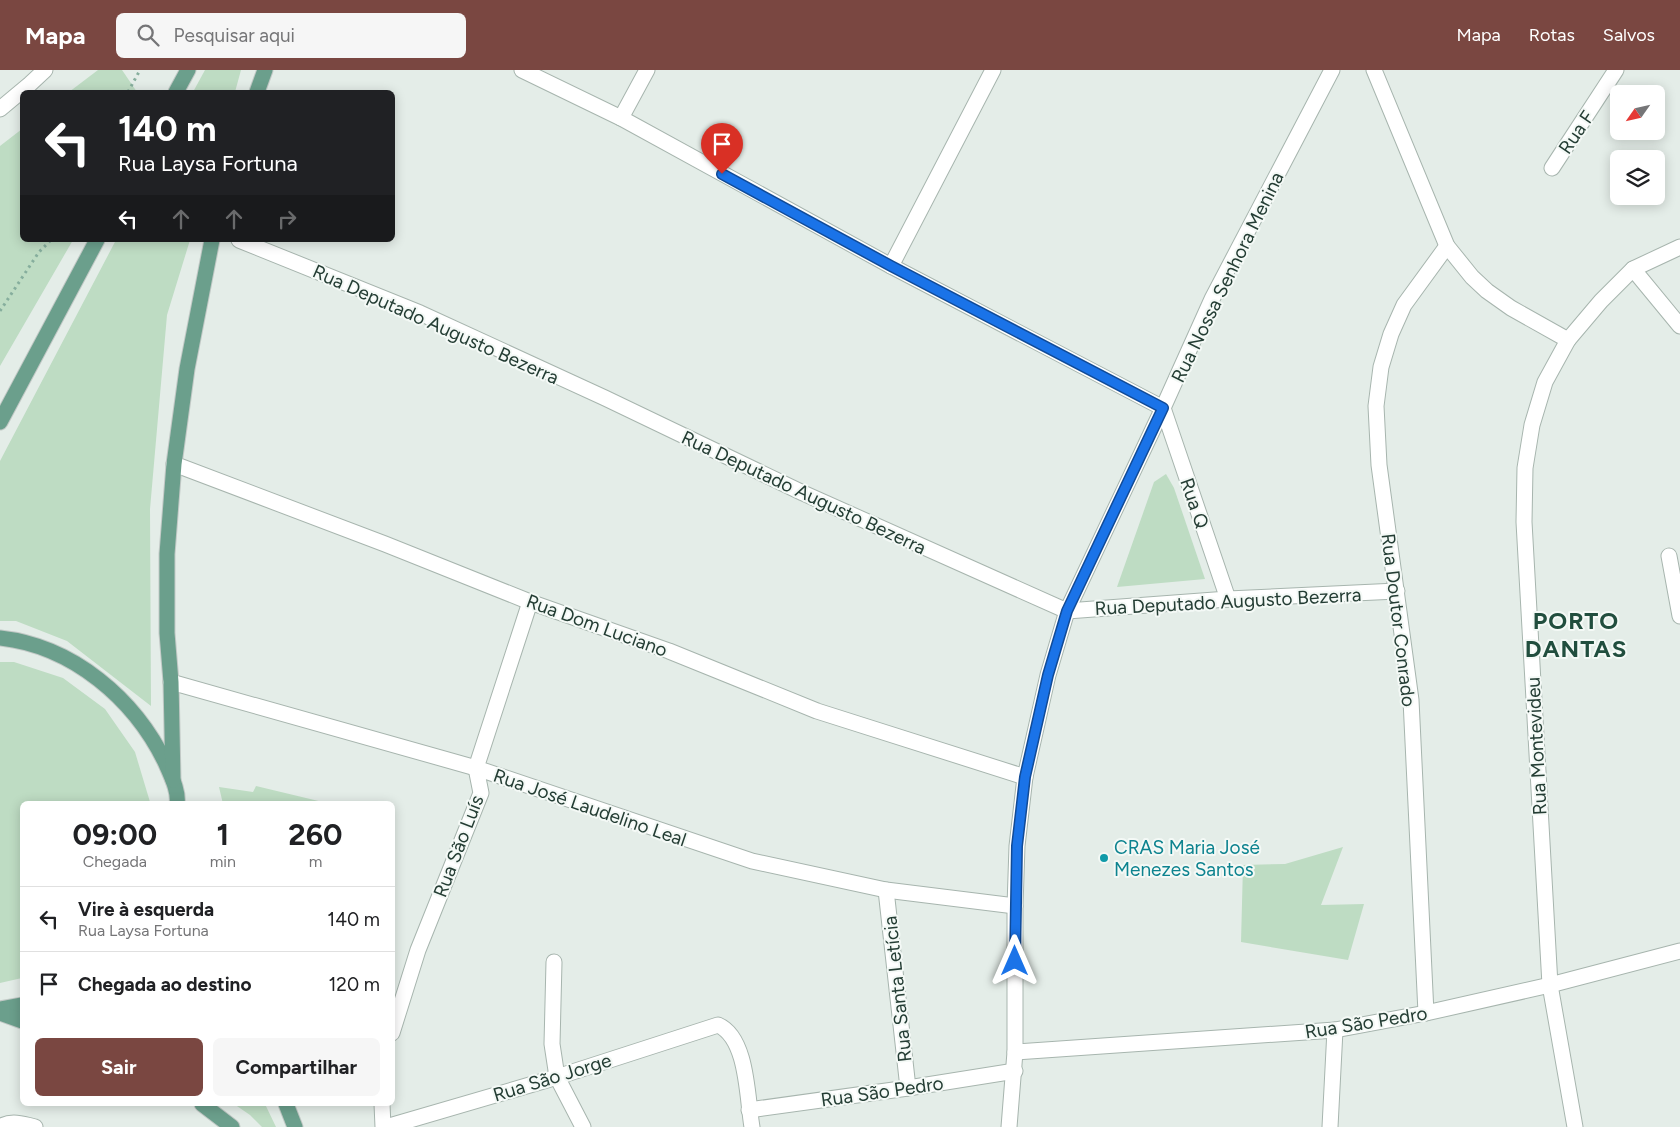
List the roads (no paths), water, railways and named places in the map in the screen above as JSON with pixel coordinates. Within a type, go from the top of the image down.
[{"type":"main road","points":[[178,89],[188,70]]},
{"type":"main road","points":[[258,90],[265,70]]},
{"type":"main road","points":[[0,422],[96,242]]},
{"type":"main road","points":[[178,801],[173,780],[171,682],[167,633],[167,554],[174,464],[187,369],[212,242]]},
{"type":"main road","points":[[0,638],[16,640],[50,650],[83,667],[112,690],[136,715],[156,744],[173,780]]},
{"type":"main road","points":[[0,1009],[20,1005]]},
{"type":"main road","points":[[0,1013],[20,1020]]},
{"type":"main road","points":[[205,1106],[232,1127]]},
{"type":"main road","points":[[287,1106],[295,1127]]},
{"type":"street","points":[[23,90],[45,70]]},
{"type":"street","points":[[522,70],[621,118],[891,266],[1163,408]]},
{"type":"street","points":[[621,118],[647,70]]},
{"type":"street","points":[[891,266],[993,70]]},
{"type":"street","name":"Rua Nossa Senhora Menina","points":[[1010,1127],[1016,1052],[1015,906],[1017,846],[1025,777],[1048,675],[1067,611],[1163,408],[1212,299],[1332,70]]},
{"type":"street","points":[[1374,70],[1447,246],[1472,277],[1487,291],[1511,308],[1568,340]]},
{"type":"street","name":"Rua F","points":[[1552,168],[1616,70]]},
{"type":"street","points":[[0,109],[20,92]]},
{"type":"street","name":"Rua Deputado Augusto Bezerra","points":[[244,242],[420,313],[596,394],[803,493],[1067,611],[1228,598],[1397,591]]},
{"type":"street","name":"Rua Doutor Conrado","points":[[1426,1013],[1411,700],[1379,465],[1376,406],[1381,367],[1391,334],[1404,305],[1447,246]]},
{"type":"street","name":"Rua Montevideu","points":[[1575,1127],[1550,984],[1524,522],[1525,468],[1532,425],[1545,382],[1568,340],[1601,301],[1633,269],[1680,247]]},
{"type":"street","points":[[1633,269],[1680,326]]},
{"type":"street","name":"Rua Q","points":[[1163,408],[1228,598]]},
{"type":"street","name":"Rua Dom Luciano","points":[[174,464],[385,544],[530,602],[669,650],[817,711],[1025,777]]},
{"type":"street","points":[[1669,556],[1680,616]]},
{"type":"street","name":"Rua São Luís","points":[[395,1023],[418,950],[481,793],[476,768],[530,602]]},
{"type":"street","name":"Rua José Laudelino Leal","points":[[171,682],[476,768],[752,861],[886,890],[1015,906]]},
{"type":"street","name":"Rua Santa Letícia","points":[[886,890],[908,1088]]},
{"type":"street","name":"Rua São Pedro","points":[[1016,1052],[1335,1030],[1426,1013],[1680,951]]},
{"type":"street","points":[[554,962],[552,1044],[556,1077],[583,1127]]},
{"type":"street","name":"Rua São Jorge","points":[[384,1127],[556,1077],[718,1025],[731,1034],[740,1053],[749,1110]]},
{"type":"street","points":[[1330,1127],[1335,1030]]},
{"type":"street","name":"Rua São Pedro","points":[[749,1110],[1015,1071]]},
{"type":"street","points":[[382,1106],[384,1127]]},
{"type":"street","points":[[749,1110],[752,1127]]},
{"type":"street","points":[[0,1127],[10,1123],[35,1127]]},
{"type":"place","name":"CRAS Maria José Menezes Santos","points":[[1104,858]]},
{"type":"district","name":"PORTO DANTAS","points":[[1576,635]]}]
